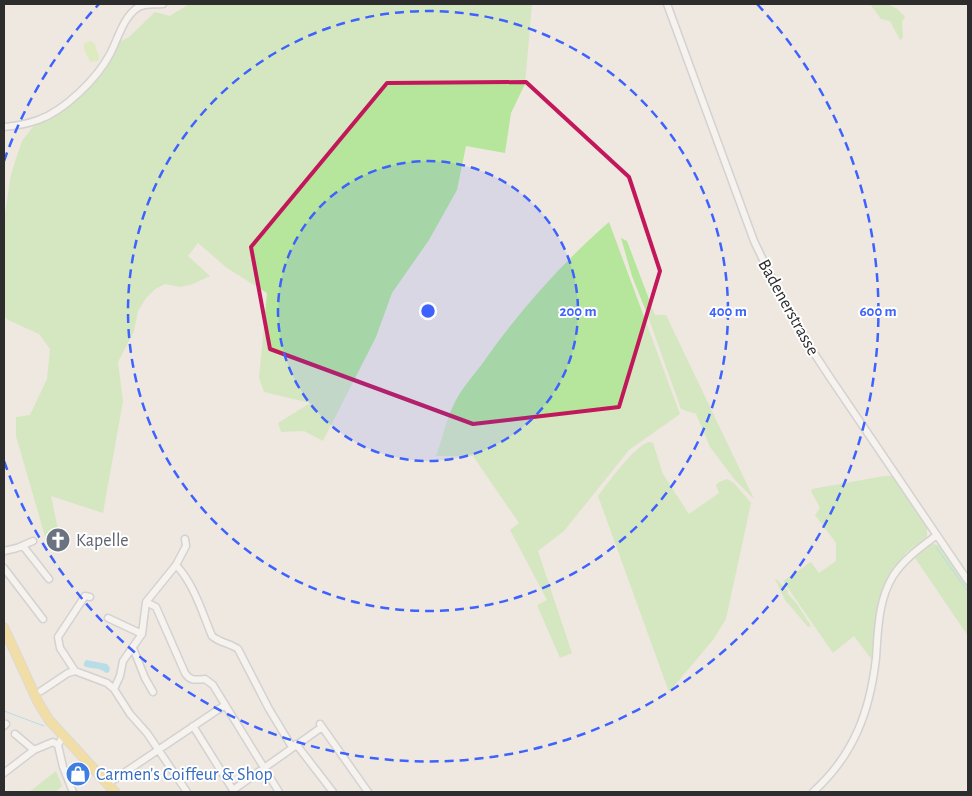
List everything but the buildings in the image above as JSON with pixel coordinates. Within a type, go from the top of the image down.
[{"type":"main road","points":[[4,628],[38,702],[64,736],[116,792]]},
{"type":"street","points":[[4,127],[38,120],[55,111],[71,99],[104,66],[133,7],[163,4]]},
{"type":"street","name":"Badenerstrasse","points":[[667,4],[754,242],[775,285],[824,368],[968,581]]},
{"type":"street","points":[[817,791],[846,755],[865,715],[870,696],[878,621],[886,589],[905,560],[937,535]]},
{"type":"street","points":[[114,689],[120,676],[123,661],[142,634],[146,602],[176,565],[186,546],[185,539]]},
{"type":"street","points":[[4,551],[33,541]]},
{"type":"street","points":[[23,546],[49,579]]},
{"type":"street","points":[[176,565],[183,572],[192,588],[212,636],[218,641],[232,644],[238,649],[269,709],[294,746],[332,792]]},
{"type":"street","points":[[4,568],[43,619]]},
{"type":"street","points":[[90,597],[85,596],[58,637],[60,648],[75,671],[107,683],[114,689],[187,792]]},
{"type":"street","points":[[146,602],[156,607],[189,679],[204,679],[210,682],[279,792]]},
{"type":"street","points":[[108,618],[142,634]]},
{"type":"street","points":[[132,648],[153,692]]},
{"type":"street","points":[[41,690],[68,673],[75,671]]},
{"type":"street","points":[[109,784],[225,705]]},
{"type":"street","points":[[193,726],[233,790],[321,725],[368,792]]},
{"type":"street","points":[[15,734],[34,750]]},
{"type":"street","points":[[58,745],[64,736]]},
{"type":"street","points":[[4,773],[34,750],[54,742],[58,745],[72,792]]},
{"type":"street","points":[[61,756],[73,746]]},
{"type":"highlighted area","points":[[526,82],[629,177],[660,271],[619,407],[473,424],[270,349],[251,247],[387,83]]},
{"type":"green space","points":[[189,4],[532,4],[525,84],[511,113],[505,153],[466,146],[457,190],[429,240],[392,293],[376,337],[323,441],[304,431],[281,432],[278,423],[310,403],[264,392],[259,378],[267,293],[227,268],[198,243],[188,256],[210,276],[193,284],[180,287],[165,284],[155,289],[146,298],[138,311],[134,331],[118,362],[123,401],[103,513],[51,496],[59,534],[46,540],[16,436],[16,417],[30,415],[47,379],[50,349],[39,334],[8,320],[4,316],[4,220],[11,174],[22,141],[36,123],[78,96],[119,42],[129,37],[155,12],[170,16]]},
{"type":"green space","points":[[870,4],[890,5],[901,12],[905,17],[902,22],[903,38],[900,40],[890,21],[881,19]]},
{"type":"green space","points":[[91,41],[94,43],[99,56],[98,61],[90,62],[84,49],[84,43]]},
{"type":"green space","points":[[609,222],[680,414],[629,450],[564,531],[538,551],[572,653],[560,658],[537,605],[547,600],[510,530],[519,523],[473,456],[436,456],[452,408],[464,387],[541,289],[574,254]]},
{"type":"green space","points":[[621,238],[627,241],[655,315],[666,315],[754,499],[735,480],[710,447],[696,414],[681,409],[632,276]]},
{"type":"green space","points":[[649,442],[653,443],[663,474],[689,514],[719,493],[716,485],[727,479],[734,483],[751,503],[726,619],[713,640],[669,692],[598,496],[629,457]]},
{"type":"green space","points":[[892,476],[927,527],[927,537],[906,553],[883,586],[878,603],[872,660],[854,636],[833,653],[783,581],[811,562],[819,573],[836,561],[836,543],[815,515],[820,508],[811,491],[812,489]]},
{"type":"green space","points":[[932,544],[939,545],[944,550],[968,586],[968,636],[915,558]]},
{"type":"green space","points":[[775,579],[788,591],[788,594],[811,626],[808,627],[785,600]]},
{"type":"green space","points":[[56,771],[62,786],[55,792],[29,792]]},
{"type":"water","points":[[86,660],[107,664],[110,668],[109,672],[106,673],[84,666]]},
{"type":"waterway","points":[[936,547],[968,592]]},
{"type":"waterway","points":[[4,711],[44,726]]},
{"type":"place","name":"Kapelle","points":[[58,540]]},
{"type":"place","name":"Carmen's Coiffeur & Shop","points":[[78,774]]}]
